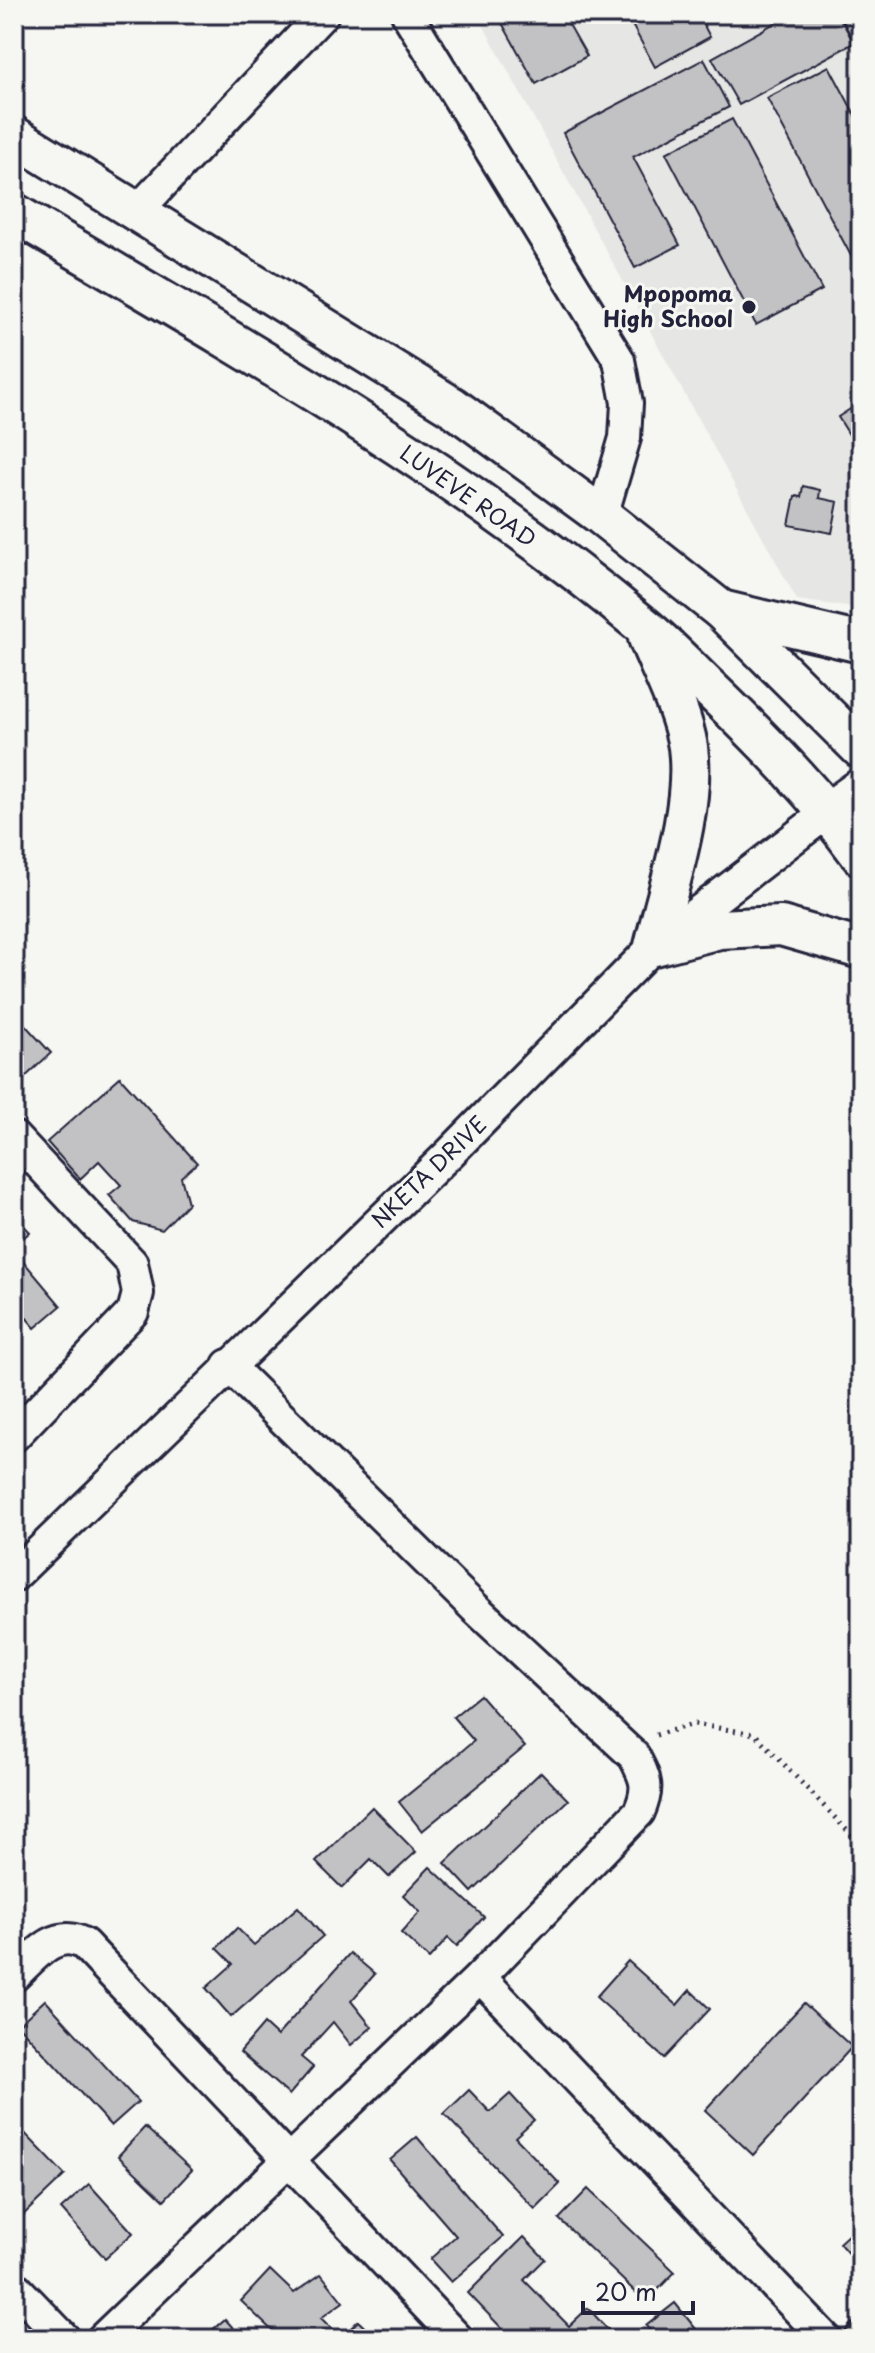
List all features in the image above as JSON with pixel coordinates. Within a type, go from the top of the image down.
[{"type":"street","points":[[137,211],[323,14]]},
{"type":"street","points":[[407,14],[619,360],[627,403],[625,438],[602,516]]},
{"type":"street","points":[[14,136],[453,407],[602,516],[721,610],[861,749]]},
{"type":"street","name":"LUVEVE ROAD","points":[[14,213],[334,403],[496,512],[642,625],[738,716],[829,811],[861,856]]},
{"type":"street","points":[[721,610],[861,643]]},
{"type":"street","points":[[642,625],[680,714],[688,748],[689,785],[654,946],[719,929],[781,926],[861,949]]},
{"type":"street","name":"NKETA DRIVE","points":[[14,1576],[228,1365],[450,1153],[654,946],[861,788]]},
{"type":"street","points":[[14,1137],[132,1263],[138,1293],[133,1312],[14,1436]]},
{"type":"street","points":[[102,2339],[480,1977],[639,1812],[647,1795],[645,1779],[634,1756],[475,1608],[228,1365]]},
{"type":"street","points":[[14,1976],[49,1943],[64,1939],[84,1944],[458,2339]]},
{"type":"street","points":[[480,1977],[826,2339]]},
{"type":"street","points":[[14,2286],[65,2339]]},
{"type":"path","points":[[623,1745],[694,1724],[755,1734],[861,1845]]},
{"type":"shaded area","name":"Mpopoma High School","points":[[477,14],[861,14],[861,609],[797,600]]},
{"type":"building","points":[[497,14],[563,14],[587,56],[536,84]]},
{"type":"building","points":[[626,14],[698,14],[710,37],[655,67]]},
{"type":"building","points":[[791,14],[838,14],[854,43],[739,105],[712,58]]},
{"type":"building","points":[[839,14],[861,14],[861,54]]},
{"type":"building","points":[[704,59],[729,107],[633,157],[680,245],[635,268],[563,133]]},
{"type":"building","points":[[829,66],[861,126],[861,267],[858,269],[767,98]]},
{"type":"building","points":[[732,119],[822,290],[756,325],[666,153]]},
{"type":"building","points":[[861,402],[861,429],[850,436],[838,417]]},
{"type":"building","points":[[803,486],[820,490],[819,498],[838,502],[832,533],[789,525],[795,496],[801,497]]},
{"type":"building","points":[[14,1013],[51,1053],[22,1080],[14,1071]]},
{"type":"building","points":[[120,1077],[197,1163],[181,1177],[188,1203],[162,1230],[133,1222],[109,1195],[121,1185],[99,1161],[80,1179],[47,1142]]},
{"type":"building","points":[[14,1215],[30,1232],[14,1246]]},
{"type":"building","points":[[19,1256],[61,1306],[35,1328],[14,1303],[14,1260]]},
{"type":"building","points":[[480,1695],[525,1747],[422,1831],[399,1802],[474,1741],[453,1717]]},
{"type":"building","points":[[541,1772],[568,1800],[472,1892],[445,1863]]},
{"type":"building","points":[[372,1807],[416,1852],[389,1877],[371,1859],[342,1888],[316,1862]]},
{"type":"building","points":[[430,1867],[484,1917],[457,1946],[448,1938],[429,1959],[401,1933],[420,1912],[403,1895]]},
{"type":"building","points":[[298,1907],[323,1936],[231,2017],[206,1988],[233,1964],[217,1948],[237,1928],[254,1945]]},
{"type":"building","points":[[350,1953],[375,1974],[351,2001],[372,2027],[351,2045],[333,2022],[301,2057],[313,2067],[289,2095],[240,2052],[264,2024],[277,2036]]},
{"type":"building","points":[[628,1961],[677,2005],[690,1990],[710,2009],[664,2058],[596,1997]]},
{"type":"building","points":[[45,2000],[138,2102],[111,2126],[18,2025]]},
{"type":"building","points":[[804,2003],[852,2047],[753,2155],[705,2110]]},
{"type":"building","points":[[469,2090],[490,2112],[510,2094],[534,2120],[515,2137],[560,2184],[535,2209],[444,2114]]},
{"type":"building","points":[[14,2122],[65,2175],[21,2217],[14,2210]]},
{"type":"building","points":[[145,2127],[192,2170],[164,2200],[118,2156]]},
{"type":"building","points":[[417,2137],[503,2237],[451,2282],[430,2259],[456,2236],[390,2160]]},
{"type":"building","points":[[89,2184],[133,2233],[105,2258],[61,2209]]},
{"type":"building","points":[[588,2189],[675,2272],[646,2302],[559,2219]]},
{"type":"building","points":[[861,2223],[861,2262],[858,2265],[839,2243]]},
{"type":"building","points":[[524,2237],[545,2259],[524,2280],[569,2326],[588,2308],[610,2332],[602,2339],[512,2339],[468,2293]]},
{"type":"building","points":[[270,2270],[294,2293],[321,2274],[343,2302],[321,2318],[341,2338],[358,2321],[377,2339],[281,2339],[241,2301]]},
{"type":"building","points":[[675,2303],[704,2339],[657,2339],[646,2326]]},
{"type":"building","points":[[225,2319],[243,2339],[202,2339]]},
{"type":"place","name":"Mpopoma High School","points":[[749,307]]}]
